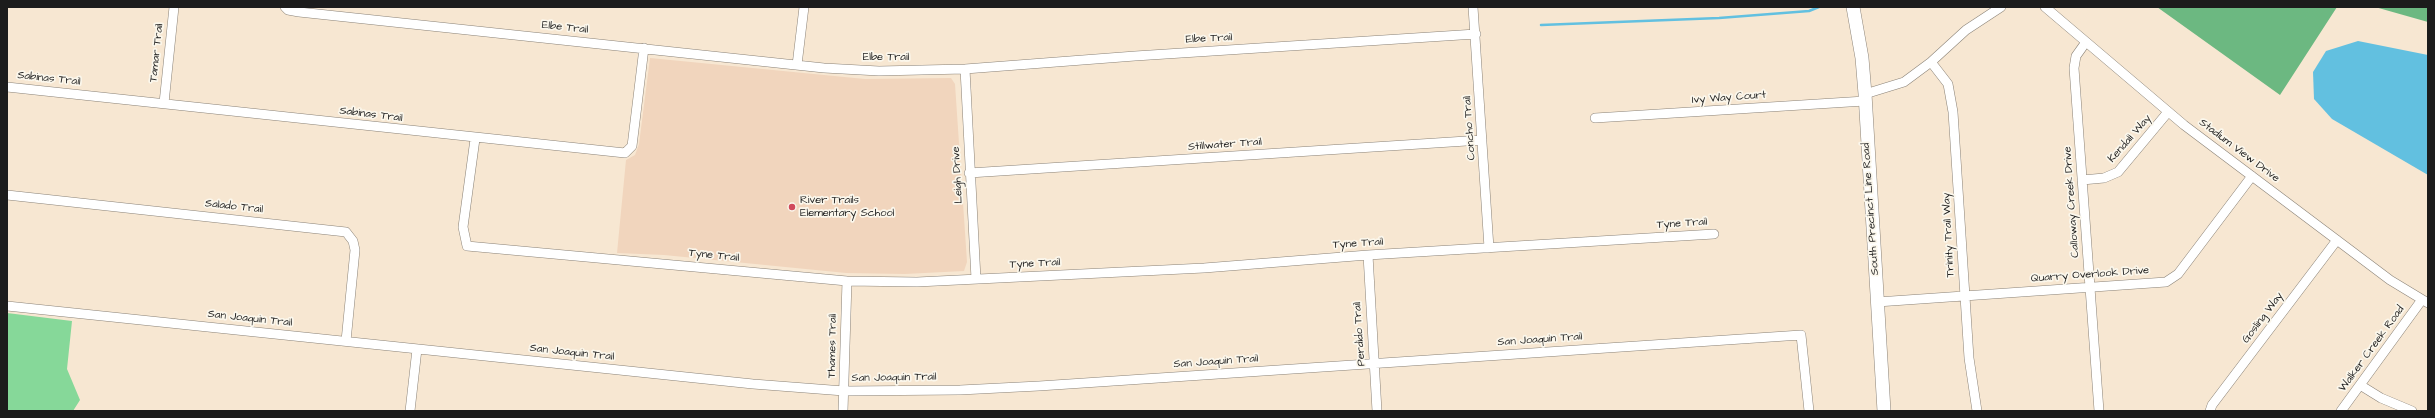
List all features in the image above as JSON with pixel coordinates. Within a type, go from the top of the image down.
[{"type":"main road","name":"South Precinct Line Road","points":[[1853,7],[1860,45],[1865,98],[1884,411]]},
{"type":"street","name":"Tamar Trail","points":[[164,103],[174,7]]},
{"type":"street","name":"Elbe Trail","points":[[285,7],[288,10],[299,12],[797,65],[879,71],[965,69],[1135,56],[1476,34]]},
{"type":"street","points":[[797,65],[804,7]]},
{"type":"street","name":"Concho Trail","points":[[1473,7],[1476,34],[1489,248]]},
{"type":"street","points":[[1865,98],[1904,82],[1931,62],[1966,30],[2001,7]]},
{"type":"street","name":"Stadium View Drive","points":[[2045,7],[2168,112],[2337,240],[2425,302]]},
{"type":"street","name":"Calloway Creek Drive","points":[[2086,42],[2076,56],[2074,68],[2099,411]]},
{"type":"street","name":"Sabinas Trail","points":[[7,88],[164,103],[475,139],[625,153],[632,146],[644,48]]},
{"type":"street","name":"Trinity Trail Way","points":[[1931,62],[1948,84],[1952,106],[1970,376],[1978,411]]},
{"type":"street","name":"Leigh Drive","points":[[965,69],[969,173],[976,279]]},
{"type":"street","name":"Ivy Way Court","points":[[1595,118],[1865,98]]},
{"type":"street","name":"Kendall Way","points":[[2082,180],[2104,178],[2118,172],[2168,112]]},
{"type":"street","name":"Tyne Trail","points":[[475,139],[463,227],[466,246],[847,282],[976,279],[1204,268],[1368,255],[1714,234]]},
{"type":"street","name":"Stillwater Trail","points":[[969,173],[1482,140]]},
{"type":"street","name":"Quarry Overlook Drive","points":[[1878,302],[2166,282],[2173,279],[2252,176]]},
{"type":"street","name":"Salado Trail","points":[[7,195],[346,232],[353,241],[355,250],[346,341]]},
{"type":"street","name":"Gosling Way","points":[[2210,411],[2212,405],[2337,240]]},
{"type":"street","name":"Perdido Trail","points":[[1368,255],[1377,411]]},
{"type":"street","name":"Thames Trail","points":[[843,411],[847,282]]},
{"type":"street","name":"Walker Creek Road","points":[[2341,411],[2425,302]]},
{"type":"street","name":"San Joaquin Trail","points":[[7,306],[753,384],[844,391],[960,390],[1039,386],[1801,335],[1809,411]]},
{"type":"street","points":[[410,411],[417,349]]},
{"type":"street","points":[[2360,385],[2381,398],[2412,411]]},
{"type":"shaded area","name":"River Trails Elementary School","points":[[650,58],[865,79],[951,78],[955,84],[967,262],[964,271],[905,274],[846,273],[664,255],[617,253],[626,160],[635,155],[639,144]]},
{"type":"green space","points":[[2157,7],[2337,7],[2280,95]]},
{"type":"green space","points":[[2375,7],[2428,7],[2428,22]]},
{"type":"green space","points":[[7,313],[72,321],[67,369],[80,400],[73,411],[7,411]]},
{"type":"water","points":[[2358,41],[2428,55],[2428,175],[2332,119],[2314,99],[2313,72],[2326,51]]},
{"type":"waterway","points":[[1541,25],[1719,18],[1809,11],[1819,7]]},
{"type":"place","name":"River Trails Elementary School","points":[[792,207]]}]
